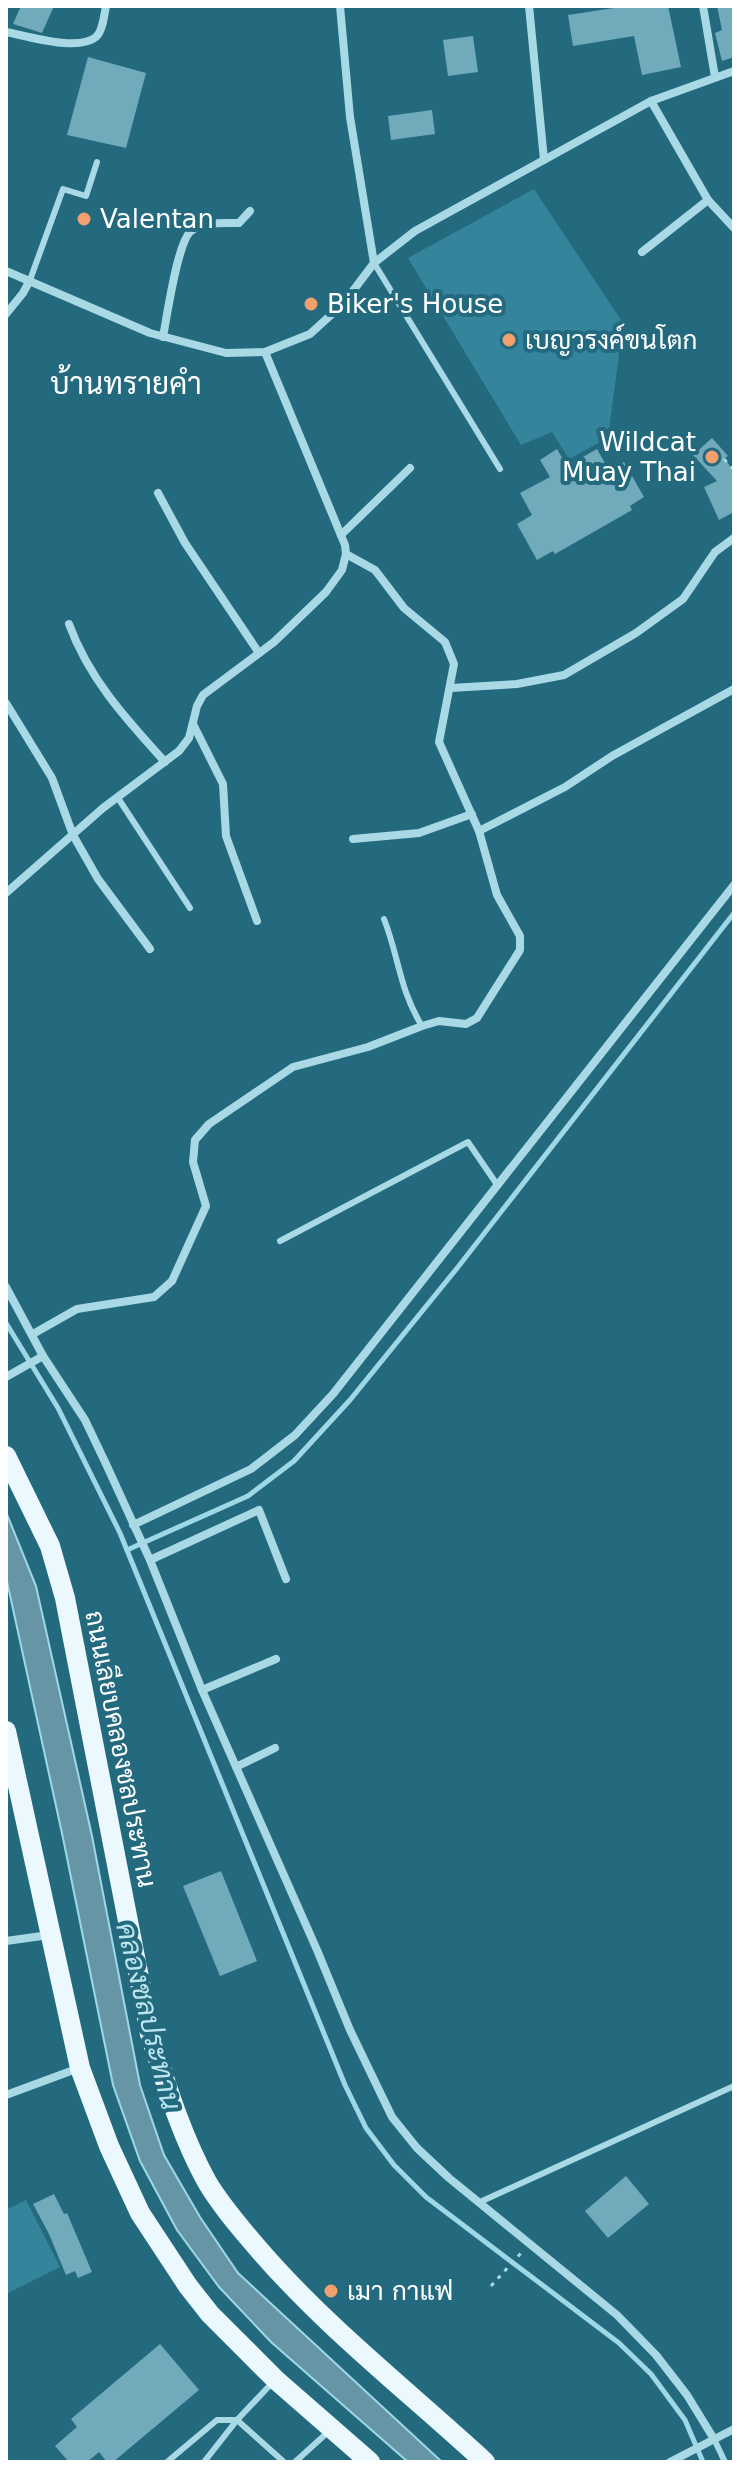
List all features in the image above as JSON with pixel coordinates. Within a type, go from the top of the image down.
[{"type":"main road","name":"ถนนเลียบคลองชลประทาน","points":[[6,1456],[50,1546],[65,1598],[150,2034],[170,2099],[187,2140],[208,2184],[273,2266],[321,2314],[485,2462]]},
{"type":"main road","points":[[6,1731],[80,2068],[109,2146],[140,2213],[210,2314],[276,2380],[370,2462]]},
{"type":"street","points":[[6,32],[59,43],[81,42],[95,37],[101,29],[106,6]]},
{"type":"street","points":[[340,6],[350,117],[374,263]]},
{"type":"street","points":[[529,6],[544,160]]},
{"type":"street","points":[[703,6],[715,77]]},
{"type":"street","points":[[6,271],[163,337],[226,353],[265,352],[310,334],[343,304],[374,263],[415,231],[651,101],[734,71]]},
{"type":"street","points":[[651,101],[708,200],[734,228]]},
{"type":"street","points":[[642,252],[708,200]]},
{"type":"street","points":[[163,337],[182,245],[191,230],[209,224],[239,223],[250,211]]},
{"type":"street","points":[[6,314],[30,280]]},
{"type":"street","points":[[6,893],[165,762],[189,738],[203,695],[274,642],[326,592],[342,570],[346,554],[341,535],[265,352]]},
{"type":"street","points":[[341,535],[410,468]]},
{"type":"street","points":[[158,493],[185,543],[259,653]]},
{"type":"street","points":[[451,688],[517,684],[564,675],[636,633],[683,599],[715,552],[734,538]]},
{"type":"street","points":[[33,1334],[77,1309],[154,1297],[172,1281],[206,1206],[193,1162],[195,1140],[209,1124],[293,1067],[368,1047],[439,1021],[466,1024],[477,1018],[520,950],[520,936],[497,895],[479,831],[439,742],[451,688],[454,664],[451,652],[445,642],[404,608],[375,570],[346,554]]},
{"type":"street","points":[[69,624],[78,648],[113,704],[165,762]]},
{"type":"street","points":[[479,831],[565,787],[612,756],[734,689]]},
{"type":"street","points":[[6,703],[52,778],[73,835],[98,879],[150,949]]},
{"type":"street","points":[[193,723],[223,784],[226,836],[257,921]]},
{"type":"street","points":[[353,839],[419,833],[472,814]]},
{"type":"street","points":[[133,1525],[251,1469],[295,1435],[333,1394],[734,885]]},
{"type":"street","points":[[6,1287],[33,1334],[39,1358],[85,1420],[145,1549],[202,1690],[367,2068],[392,2117],[417,2148],[617,2315],[656,2355],[687,2395],[714,2439]]},
{"type":"street","points":[[6,1377],[39,1358]]},
{"type":"street","points":[[150,1560],[259,1510],[286,1579]]},
{"type":"street","points":[[202,1690],[276,1659]]},
{"type":"street","points":[[236,1767],[275,1748]]},
{"type":"street","points":[[6,1941],[52,1934]]},
{"type":"street","points":[[6,2095],[80,2068]]},
{"type":"street","points":[[670,2462],[734,2429]]},
{"type":"lane","points":[[30,280],[63,189],[86,196],[97,162]]},
{"type":"lane","points":[[374,263],[500,469]]},
{"type":"lane","points":[[118,798],[190,908]]},
{"type":"lane","points":[[384,919],[393,943],[401,983],[422,1026]]},
{"type":"lane","points":[[280,1241],[468,1142],[498,1186]]},
{"type":"lane","points":[[480,2202],[734,2086]]},
{"type":"lane","points":[[204,2462],[237,2420],[276,2380]]},
{"type":"lane","points":[[167,2462],[217,2420],[237,2420],[284,2462]]},
{"type":"lane","points":[[295,2462],[333,2428]]},
{"type":"lane","points":[[714,2439],[725,2462]]},
{"type":"path","points":[[724,459],[734,470]]},
{"type":"path","points":[[491,2286],[530,2243]]},
{"type":"shaded area","points":[[534,189],[623,323],[608,438],[569,459],[552,432],[521,445],[408,258]]},
{"type":"shaded area","points":[[6,1512],[36,1586],[92,1836],[140,2085],[164,2155],[200,2217],[238,2273],[442,2462],[408,2462],[271,2342],[219,2287],[177,2230],[140,2161],[113,2085],[6,1577]]},
{"type":"shaded area","points":[[26,2200],[60,2267],[6,2294],[6,2210]]},
{"type":"building","points":[[21,6],[54,6],[42,33],[13,24]]},
{"type":"building","points":[[627,6],[668,6],[681,67],[642,75],[634,36],[573,46],[568,15]]},
{"type":"building","points":[[717,6],[734,6],[734,57],[722,61],[715,33],[722,30]]},
{"type":"building","points":[[473,36],[478,72],[448,76],[443,40]]},
{"type":"building","points":[[88,57],[146,73],[126,148],[67,135]]},
{"type":"building","points":[[432,110],[435,134],[391,140],[388,116]]},
{"type":"building","points":[[712,438],[728,456],[725,458],[734,473],[734,512],[719,520],[704,487],[717,481],[693,455]]},
{"type":"building","points":[[557,449],[567,466],[597,449],[609,470],[624,462],[644,497],[630,506],[632,510],[555,554],[553,551],[537,560],[517,524],[532,515],[520,493],[550,477],[540,460]]},
{"type":"building","points":[[221,1871],[257,1961],[220,1976],[183,1886]]},
{"type":"building","points":[[626,2176],[649,2204],[608,2238],[585,2211]]},
{"type":"building","points":[[54,2194],[64,2214],[67,2213],[92,2272],[78,2278],[75,2271],[66,2275],[33,2204]]},
{"type":"building","points":[[160,2344],[199,2390],[113,2462],[107,2462],[99,2452],[87,2462],[69,2462],[55,2446],[77,2427],[71,2419]]},
{"type":"waterway","points":[[127,1550],[248,1496],[294,1461],[350,1400],[458,1267],[734,913]]},
{"type":"waterway","points":[[6,1323],[58,1408],[120,1533],[345,2085],[366,2128],[394,2165],[426,2197],[619,2343],[651,2374],[685,2420],[703,2462]]},
{"type":"place","name":"Valentan","points":[[84,219]]},
{"type":"place","name":"Biker's House","points":[[311,304]]},
{"type":"place","name":"เบญวรงค์ขนโตก","points":[[509,340]]},
{"type":"place","name":"Wildcat Muay Thai","points":[[712,457]]},
{"type":"place","name":"เมา กาแฟ","points":[[331,2291]]},
{"type":"district","name":"บ้านทรายคำ","points":[[126,384]]},
{"type":"water label","name":"คลองชลประทาน","points":[[149,2016]]}]
